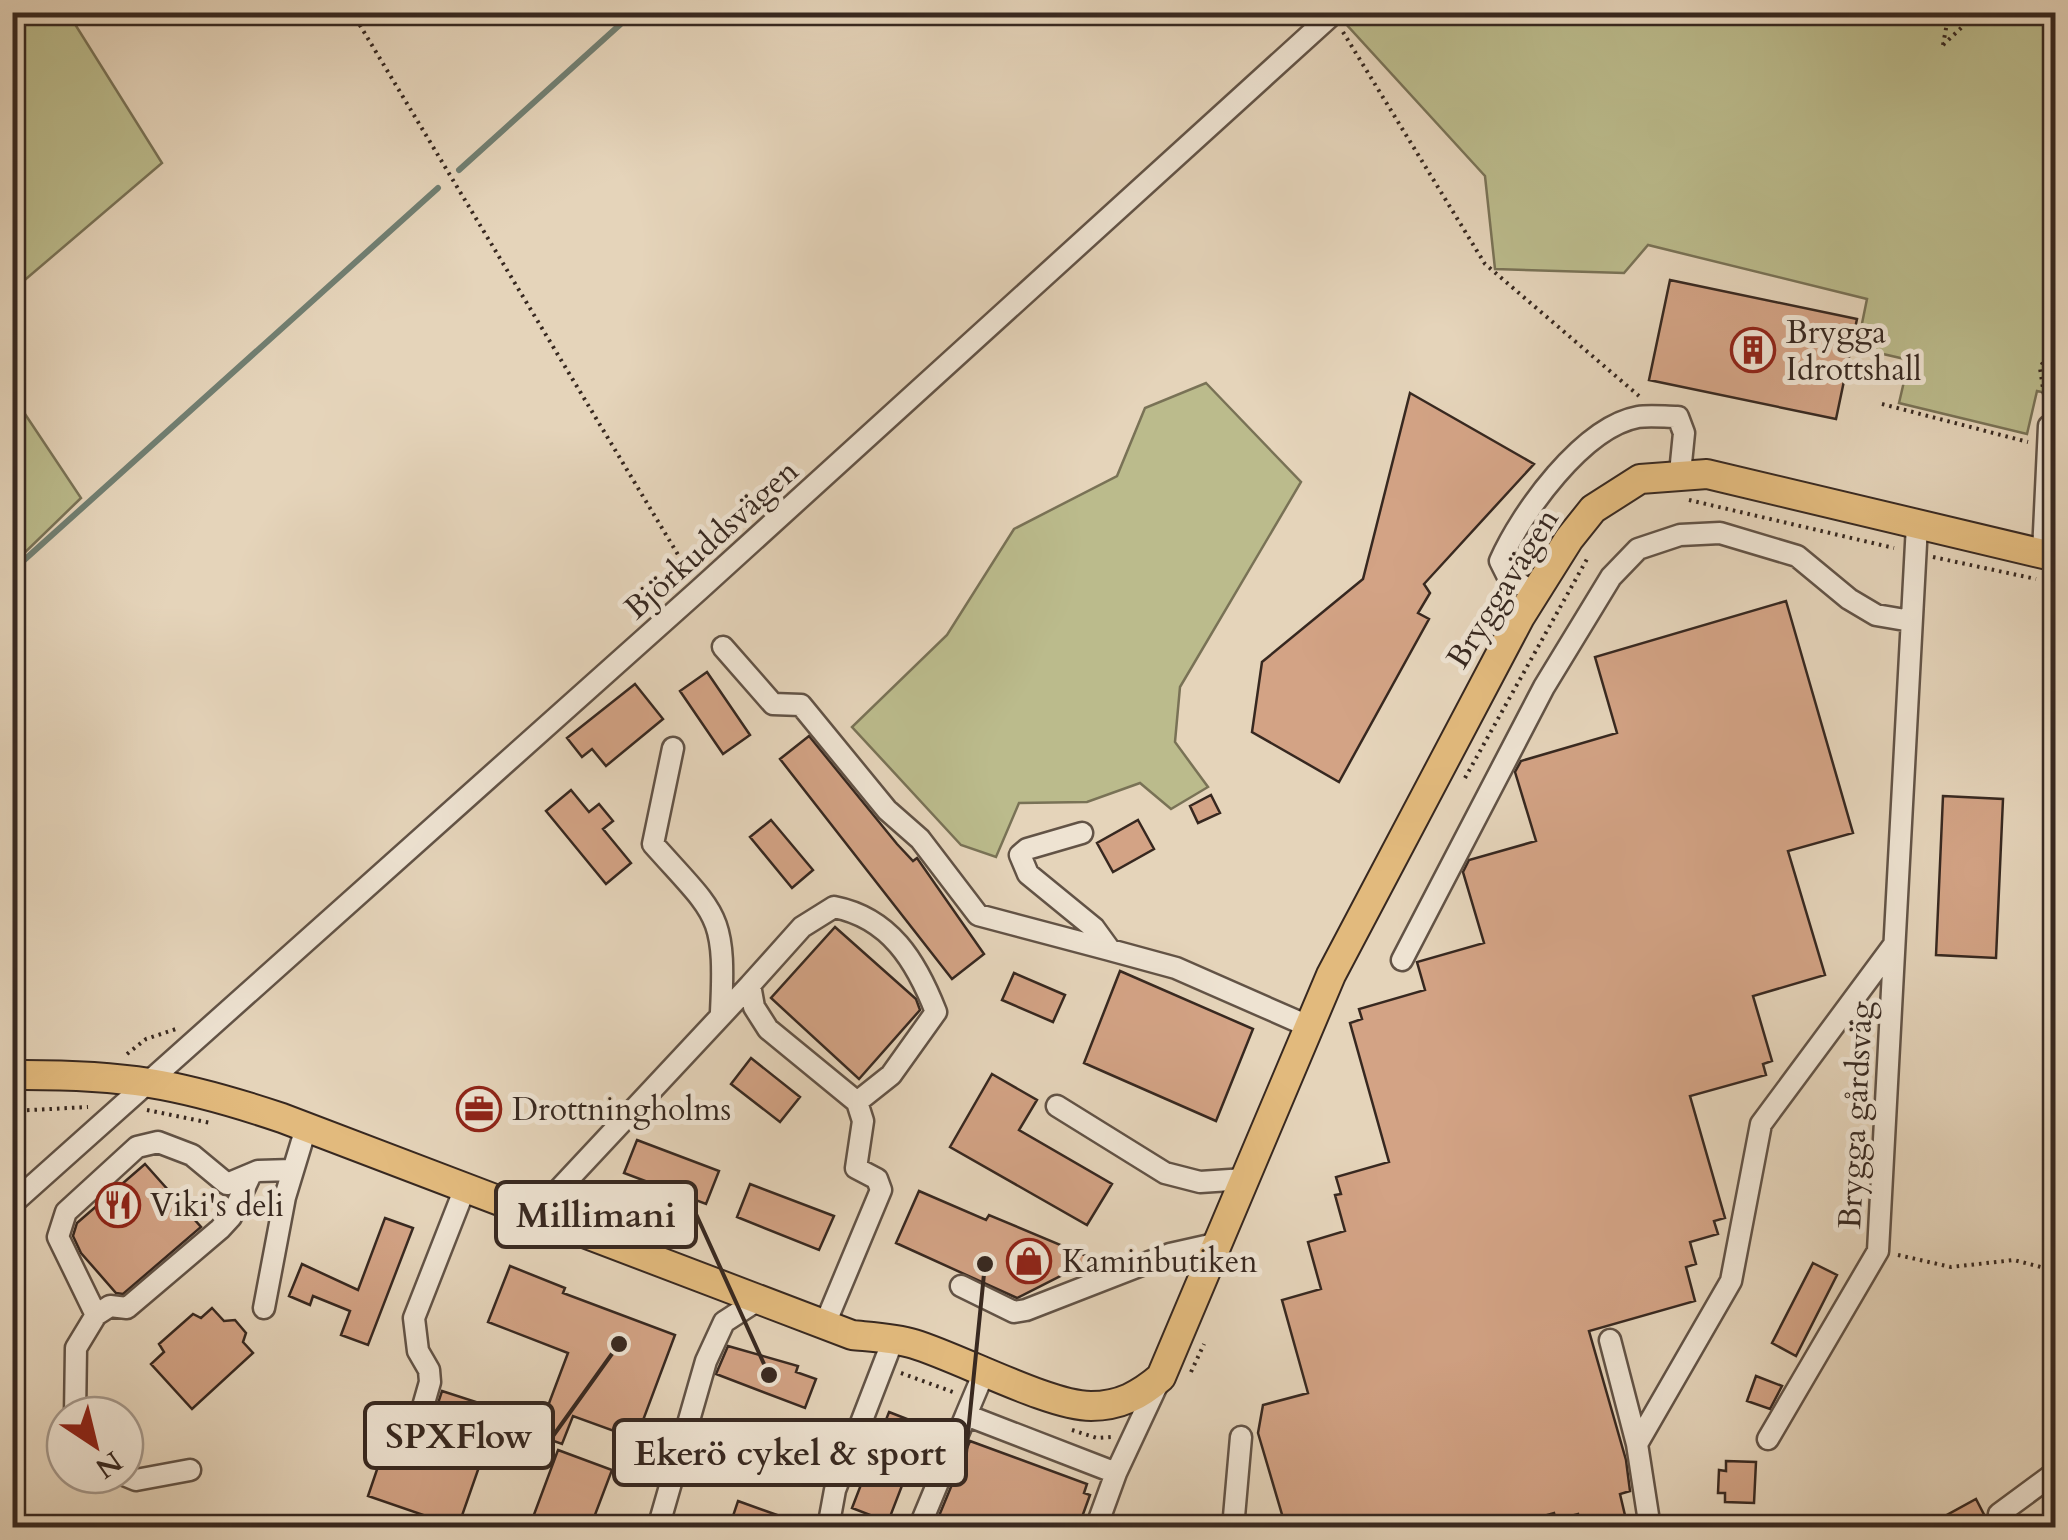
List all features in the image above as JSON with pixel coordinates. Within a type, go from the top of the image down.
[{"type":"main road","name":"Bryggavägen","points":[[1173,1379],[1219,1243],[1308,1026],[1429,782],[1535,594],[1593,509],[1640,480],[1681,486],[1749,482],[1915,539],[2049,555]]},
{"type":"main road","points":[[12,1075],[102,1074],[156,1080],[219,1097],[852,1334],[888,1353],[985,1370],[1086,1406],[1128,1400],[1173,1379]]},
{"type":"street","name":"Björkuddsvägen","points":[[12,1204],[156,1080],[308,936],[700,590],[1333,14]]},
{"type":"street","points":[[1535,594],[1507,575],[1500,560],[1517,522],[1582,447],[1636,417],[1678,417],[1684,434],[1681,486]]},
{"type":"street","points":[[2049,451],[2049,555]]},
{"type":"street","points":[[1402,960],[1544,687],[1611,577],[1638,550],[1680,535],[1720,533],[1797,556],[1849,599],[1876,614],[1910,621]]},
{"type":"street","name":"Brygga gårdsväg","points":[[1768,1439],[1878,1252],[1915,539]]},
{"type":"street","points":[[722,647],[773,704],[801,704],[887,810],[920,839],[978,915],[1176,968],[1308,1026]]},
{"type":"street","points":[[673,748],[652,844],[712,911],[722,935],[721,1012]]},
{"type":"street","points":[[1082,833],[1027,848],[1020,855],[1021,863],[1028,874],[1094,928],[1110,950]]},
{"type":"street","points":[[535,1215],[802,927],[834,907],[864,913],[899,944],[923,979],[936,1012],[891,1075],[857,1102]]},
{"type":"street","name":"Brygga gårdsväg","points":[[1637,1444],[1732,1282],[1761,1124],[1894,945]]},
{"type":"street","points":[[750,985],[754,1006],[768,1029],[857,1102],[863,1121],[856,1168],[878,1178],[881,1190],[825,1324]]},
{"type":"street","points":[[1057,1106],[1165,1174],[1200,1182],[1245,1179]]},
{"type":"street","points":[[264,1308],[292,1170],[306,1128]]},
{"type":"street","points":[[96,1315],[58,1237],[66,1212],[137,1147],[158,1142],[192,1155],[227,1184],[251,1174],[292,1170]]},
{"type":"street","points":[[75,1395],[76,1348],[96,1315],[110,1306],[128,1308],[220,1229],[231,1218],[251,1174]]},
{"type":"street","points":[[418,1424],[430,1382],[429,1370],[418,1351],[414,1318],[465,1188]]},
{"type":"street","points":[[960,1286],[1014,1312],[1170,1254],[1219,1243]]},
{"type":"street","points":[[658,1528],[706,1362],[724,1322],[758,1300]]},
{"type":"street","points":[[1610,1340],[1637,1444],[1650,1527]]},
{"type":"street","points":[[828,1528],[835,1490],[888,1353]]},
{"type":"street","points":[[919,1528],[985,1370]]},
{"type":"street","name":"Bryggavägen","points":[[1096,1528],[1134,1435],[1173,1379]]},
{"type":"street","points":[[969,1406],[1116,1472]]},
{"type":"street","points":[[1233,1528],[1241,1437]]},
{"type":"street","points":[[145,1478],[190,1470]]},
{"type":"street","points":[[2000,1514],[2056,1472]]},
{"type":"path","points":[[352,12],[700,590]]},
{"type":"path","points":[[1948,12],[1943,45],[1978,12]]},
{"type":"path","points":[[1333,14],[1486,264],[1625,380],[1647,405],[1648,417]]},
{"type":"path","points":[[1882,404],[2049,451],[2040,368],[2056,338]]},
{"type":"path","points":[[1681,486],[1915,539],[2056,584]]},
{"type":"path","points":[[1460,786],[1591,553]]},
{"type":"path","points":[[69,1108],[146,1038],[178,1029]]},
{"type":"path","points":[[12,1111],[124,1106],[212,1124]]},
{"type":"path","points":[[1878,1252],[1950,1267],[2014,1260],[2056,1271]]},
{"type":"path","points":[[1173,1379],[1209,1330]]},
{"type":"path","points":[[888,1353],[969,1406]]},
{"type":"path","points":[[1061,1427],[1097,1438],[1134,1435]]},
{"type":"green space","points":[[13,12],[68,13],[162,163],[13,290]]},
{"type":"green space","points":[[1358,13],[2055,13],[2055,395],[2037,391],[2027,434],[1899,403],[1909,360],[1857,348],[1867,299],[1648,245],[1624,273],[1495,269],[1485,176],[1346,24]]},
{"type":"green space","points":[[1206,383],[1301,482],[1180,687],[1175,742],[1208,787],[1171,809],[1140,783],[1087,802],[1019,803],[996,857],[961,845],[852,727],[947,635],[1014,529],[1117,476],[1145,408]]},
{"type":"green space","points":[[13,396],[81,498],[12,564]]},
{"type":"building","name":"Brygga Idrottshall","points":[[1670,280],[1857,319],[1836,419],[1649,380]]},
{"type":"building","points":[[1410,393],[1534,464],[1424,584],[1430,593],[1418,613],[1429,619],[1339,782],[1252,732],[1262,662],[1363,579]]},
{"type":"building","points":[[1786,601],[1853,833],[1788,851],[1825,975],[1753,996],[1772,1061],[1763,1064],[1766,1075],[1690,1096],[1725,1218],[1714,1221],[1718,1234],[1690,1242],[1696,1264],[1686,1267],[1695,1301],[1589,1331],[1626,1460],[1630,1491],[1620,1494],[1628,1528],[1582,1528],[1578,1514],[1556,1520],[1554,1513],[1501,1528],[1286,1528],[1258,1433],[1263,1405],[1308,1393],[1282,1300],[1321,1289],[1308,1242],[1345,1231],[1335,1195],[1341,1194],[1336,1177],[1389,1162],[1350,1023],[1362,1019],[1359,1009],[1425,990],[1417,962],[1484,943],[1463,872],[1469,860],[1536,841],[1515,772],[1521,761],[1617,733],[1595,657]]},
{"type":"building","points":[[707,672],[750,735],[723,754],[680,691]]},
{"type":"building","points":[[635,684],[663,719],[606,766],[592,749],[582,757],[567,738]]},
{"type":"building","points":[[809,736],[897,844],[913,861],[917,858],[984,954],[952,979],[780,759]]},
{"type":"building","points":[[571,790],[589,812],[599,804],[613,821],[603,829],[631,863],[606,884],[546,811]]},
{"type":"building","points":[[1211,795],[1220,813],[1198,823],[1190,806]]},
{"type":"building","points":[[1943,796],[2003,799],[1996,958],[1936,955]]},
{"type":"building","points":[[771,820],[813,870],[792,888],[750,837]]},
{"type":"building","points":[[1138,820],[1154,849],[1113,872],[1097,843]]},
{"type":"building","points":[[835,927],[916,999],[920,1010],[859,1079],[771,998]]},
{"type":"building","points":[[1120,971],[1253,1029],[1216,1121],[1084,1063]]},
{"type":"building","points":[[1014,973],[1065,995],[1053,1022],[1002,1000]]},
{"type":"building","points":[[751,1058],[800,1097],[780,1122],[731,1084]]},
{"type":"building","points":[[992,1074],[1037,1100],[1019,1130],[1112,1184],[1087,1225],[950,1147]]},
{"type":"building","points":[[637,1140],[719,1171],[706,1204],[624,1173]]},
{"type":"building","points":[[145,1164],[201,1227],[123,1294],[116,1293],[81,1253],[73,1236],[77,1223]]},
{"type":"building","points":[[750,1184],[834,1216],[819,1250],[737,1217]]},
{"type":"building","points":[[919,1191],[1094,1259],[1017,1298],[896,1243]]},
{"type":"building","points":[[385,1218],[413,1228],[368,1345],[341,1335],[350,1311],[313,1296],[310,1305],[289,1296],[302,1264],[358,1290]]},
{"type":"building","points":[[1813,1263],[1837,1275],[1796,1356],[1772,1343]]},
{"type":"building","points":[[510,1266],[565,1288],[563,1293],[675,1335],[636,1439],[573,1416],[562,1444],[537,1435],[568,1353],[488,1322]]},
{"type":"building","points":[[212,1308],[224,1321],[235,1320],[246,1333],[243,1342],[253,1353],[192,1409],[151,1364],[164,1352],[159,1344],[193,1314],[201,1318]]},
{"type":"building","points":[[728,1346],[798,1366],[796,1372],[816,1379],[805,1408],[716,1374]]},
{"type":"building","points":[[1756,1376],[1782,1386],[1770,1409],[1747,1401]]},
{"type":"building","points":[[442,1391],[516,1415],[504,1452],[486,1447],[458,1527],[368,1496],[387,1440],[422,1452]]},
{"type":"building","points":[[889,1412],[925,1426],[888,1522],[852,1508]]},
{"type":"building","points":[[970,1441],[1087,1484],[1084,1493],[1090,1495],[1078,1528],[934,1528]]},
{"type":"building","points":[[558,1450],[612,1470],[590,1528],[529,1528]]},
{"type":"building","points":[[1726,1461],[1756,1462],[1754,1503],[1725,1502],[1725,1493],[1718,1493],[1719,1470],[1726,1471]]},
{"type":"building","points":[[1976,1499],[1991,1528],[1923,1528]]},
{"type":"building","points":[[738,1501],[805,1525],[805,1528],[729,1528]]},
{"type":"waterway","points":[[459,170],[634,12]]},
{"type":"waterway","points":[[12,571],[438,188]]},
{"type":"place","name":"Brygga Idrottshall","points":[[1753,350]]},
{"type":"place","name":"Drottningholms","points":[[479,1109]]},
{"type":"place","name":"Viki's deli","points":[[118,1205]]},
{"type":"place","name":"Kaminbutiken","points":[[1029,1261]]},
{"type":"place","name":"Ekerö cykel & sport","points":[[985,1264]]},
{"type":"place","name":"SPXFlow","points":[[619,1344]]},
{"type":"place","name":"Millimani","points":[[769,1375]]}]
